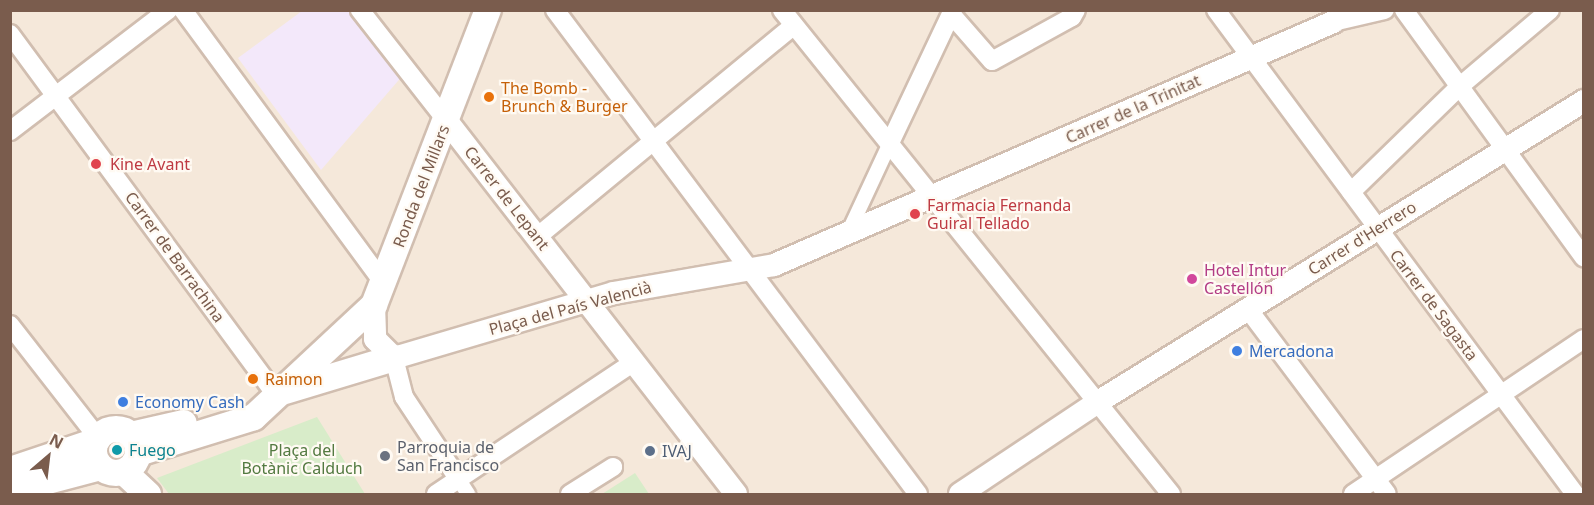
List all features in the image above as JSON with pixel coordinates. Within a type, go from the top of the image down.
[{"type":"main road","name":"Ronda del Millars","points":[[379,295],[488,10]]},
{"type":"main road","points":[[275,394],[379,295]]},
{"type":"main road","points":[[10,491],[131,466],[275,394],[394,358]]},
{"type":"main road","points":[[10,470],[97,440],[108,430],[120,429],[131,466]]},
{"type":"main road","points":[[97,440],[94,455],[131,466]]},
{"type":"street","points":[[10,131],[168,10]]},
{"type":"street","points":[[183,10],[379,295]]},
{"type":"street","name":"Carrer de Lepant","points":[[360,10],[588,301],[736,495]]},
{"type":"street","points":[[555,10],[918,495]]},
{"type":"street","points":[[848,233],[952,12],[992,61],[1072,17],[1076,10]]},
{"type":"street","name":"Carrer de Sagasta","points":[[1216,10],[1575,495]]},
{"type":"street","name":"Carrer de la Trinitat","points":[[748,267],[774,265],[1251,57],[1338,16],[1385,10]]},
{"type":"street","points":[[1404,10],[1584,258]]},
{"type":"street","points":[[1351,192],[1459,87],[1550,10]]},
{"type":"street","points":[[537,237],[653,141],[788,18],[1172,495]]},
{"type":"street","name":"Carrer de Barrachina","points":[[10,34],[275,394]]},
{"type":"street","name":"Carrer d'Herrero","points":[[960,495],[1098,402],[1584,101]]},
{"type":"street","name":"Plaça del País Valencià","points":[[394,358],[588,301],[748,267]]},
{"type":"street","name":"Ronda del Millars","points":[[379,295],[375,339],[394,358]]},
{"type":"street","points":[[1248,309],[1388,495]]},
{"type":"street","points":[[10,325],[97,440]]},
{"type":"street","points":[[1353,495],[1584,339]]},
{"type":"street","points":[[394,358],[404,397],[463,487]]},
{"type":"street","points":[[436,495],[463,487],[634,362]]},
{"type":"street","points":[[570,495],[613,467]]},
{"type":"shaded area","points":[[11,11],[1583,11],[1583,494],[11,494]]},
{"type":"shaded area","points":[[302,11],[356,11],[404,74],[321,170],[238,58]]},
{"type":"green space","name":"Plaça del Botànic Calduch","points":[[317,417],[365,494],[169,494],[157,478]]},
{"type":"green space","points":[[635,473],[649,494],[602,494]]},
{"type":"place","name":"The Bomb - Brunch & Burger","points":[[489,97]]},
{"type":"place","name":"Kine Avant","points":[[96,164]]},
{"type":"place","name":"Farmacia Fernanda Guiral Tellado","points":[[915,214]]},
{"type":"place","name":"Hotel Intur Castellón","points":[[1192,279]]},
{"type":"place","name":"Mercadona","points":[[1237,351]]},
{"type":"place","name":"Raimon","points":[[253,379]]},
{"type":"place","name":"Economy Cash","points":[[123,402]]},
{"type":"place","name":"Fuego","points":[[117,450]]},
{"type":"place","name":"IVAJ","points":[[650,451]]},
{"type":"place","name":"Parroquia de San Francisco","points":[[385,456]]}]
